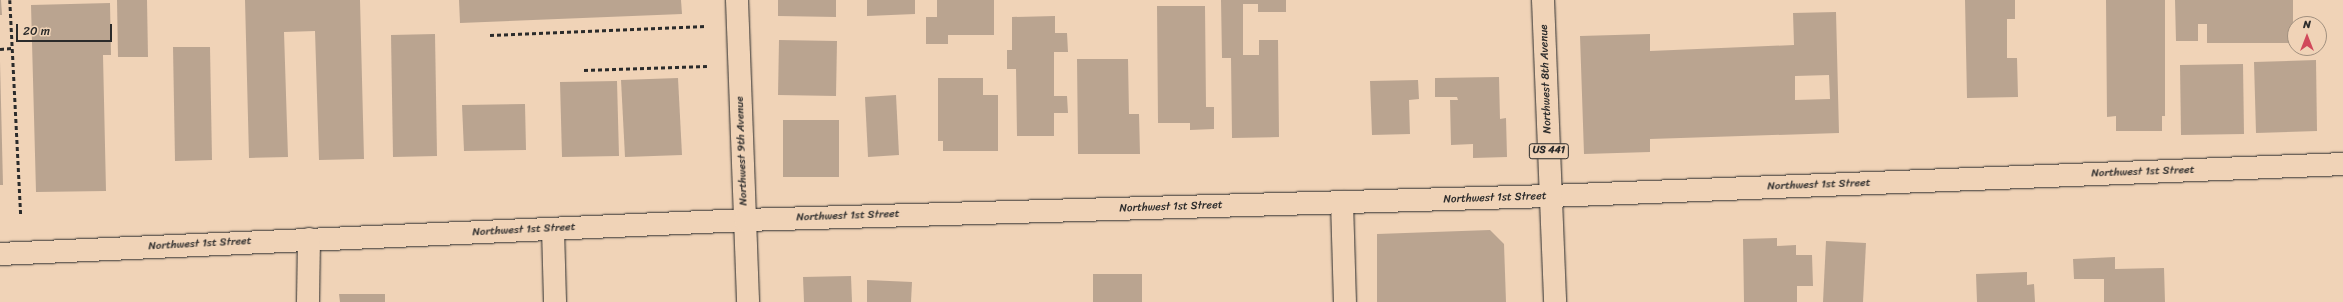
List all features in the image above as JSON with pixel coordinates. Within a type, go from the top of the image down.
[{"type":"street","name":"Northwest 9th Avenue","points":[[737,0],[748,302]]},
{"type":"street","name":"Northwest 8th Avenue","points":[[1544,0],[1555,302]]},
{"type":"street","name":"Northwest 1st Street","points":[[0,254],[745,220],[1551,196],[2343,164]]},
{"type":"street","points":[[1342,202],[1345,302]]},
{"type":"street","points":[[553,229],[555,302]]},
{"type":"street","points":[[308,302],[309,239]]},
{"type":"path","points":[[11,0],[12,48],[21,214]]},
{"type":"path","points":[[490,35],[706,26]]},
{"type":"path","points":[[0,48],[12,48]]},
{"type":"path","points":[[584,70],[707,66]]},
{"type":"building","points":[[1,0],[2,15],[0,15]]},
{"type":"building","points":[[117,0],[147,0],[148,57],[118,57]]},
{"type":"building","points":[[245,0],[360,0],[364,159],[319,160],[315,31],[284,32],[288,157],[249,158]]},
{"type":"building","points":[[459,0],[681,0],[682,14],[460,23]]},
{"type":"building","points":[[778,0],[836,0],[836,17],[778,16]]},
{"type":"building","points":[[867,0],[915,0],[915,14],[867,16]]},
{"type":"building","points":[[937,0],[994,0],[994,35],[948,35],[948,44],[926,44],[926,17],[937,17]]},
{"type":"building","points":[[1221,0],[1286,0],[1286,12],[1258,12],[1258,4],[1243,4],[1243,55],[1259,55],[1259,40],[1278,40],[1279,137],[1232,138],[1231,58],[1222,58]]},
{"type":"building","points":[[1965,0],[2015,0],[2015,19],[2007,19],[2007,58],[2017,58],[2018,97],[1967,98]]},
{"type":"building","points":[[2106,0],[2165,0],[2165,116],[2162,116],[2162,131],[2116,131],[2116,116],[2107,117]]},
{"type":"building","points":[[2175,0],[2293,0],[2293,16],[2287,16],[2287,43],[2207,43],[2207,24],[2198,24],[2198,41],[2176,41]]},
{"type":"building","points":[[110,3],[111,55],[103,55],[106,191],[36,192],[31,5]]},
{"type":"building","points":[[1157,6],[1205,6],[1206,107],[1214,107],[1214,129],[1190,130],[1190,123],[1158,123]]},
{"type":"building","points":[[1836,12],[1839,133],[1650,139],[1650,152],[1584,154],[1580,36],[1650,34],[1650,51],[1794,45],[1793,13]],"holes":[[[1829,75],[1830,99],[1795,100],[1795,76]]]},
{"type":"building","points":[[1055,16],[1055,33],[1067,33],[1068,52],[1054,52],[1054,96],[1067,96],[1068,113],[1054,113],[1054,136],[1017,136],[1016,69],[1007,69],[1007,50],[1012,50],[1012,17]]},
{"type":"building","points":[[435,34],[437,156],[393,157],[391,35]]},
{"type":"building","points":[[779,40],[837,41],[836,96],[778,95]]},
{"type":"building","points":[[173,47],[210,47],[212,160],[175,161]]},
{"type":"building","points":[[1077,59],[1128,59],[1129,114],[1139,114],[1140,154],[1078,154]]},
{"type":"building","points":[[2316,60],[2317,131],[2256,133],[2254,62]]},
{"type":"building","points":[[0,61],[3,185],[0,185]]},
{"type":"building","points":[[2243,64],[2244,134],[2181,135],[2180,65]]},
{"type":"building","points":[[1499,77],[1500,119],[1506,118],[1507,157],[1473,158],[1473,144],[1451,145],[1450,100],[1458,100],[1457,97],[1435,97],[1435,78]]},
{"type":"building","points":[[678,78],[682,155],[625,157],[621,80]]},
{"type":"building","points":[[938,78],[983,78],[983,95],[998,95],[998,151],[943,151],[943,141],[938,141]]},
{"type":"building","points":[[1418,80],[1419,99],[1409,100],[1410,134],[1372,135],[1370,81]]},
{"type":"building","points":[[617,81],[619,156],[562,157],[560,82]]},
{"type":"building","points":[[896,95],[899,155],[868,157],[865,97]]},
{"type":"building","points":[[525,104],[526,150],[464,151],[462,105]]},
{"type":"building","points":[[783,120],[839,120],[839,177],[783,177]]},
{"type":"building","points":[[1490,230],[1504,244],[1506,302],[1377,302],[1377,234]]},
{"type":"building","points":[[1777,238],[1777,246],[1796,245],[1796,255],[1812,255],[1813,286],[1797,286],[1797,302],[1744,302],[1743,239]]},
{"type":"building","points":[[1826,241],[1866,243],[1863,302],[1823,302]]},
{"type":"building","points":[[2115,257],[2115,269],[2164,268],[2165,302],[2104,302],[2104,279],[2074,279],[2073,259]]},
{"type":"building","points":[[2027,272],[2027,285],[2034,284],[2035,302],[1977,302],[1976,274]]},
{"type":"building","points":[[1093,274],[1142,274],[1142,302],[1093,302]]},
{"type":"building","points":[[851,276],[852,302],[804,302],[803,277]]},
{"type":"building","points":[[867,280],[912,282],[911,302],[867,302]]},
{"type":"building","points":[[339,294],[385,294],[385,302],[340,302]]}]
